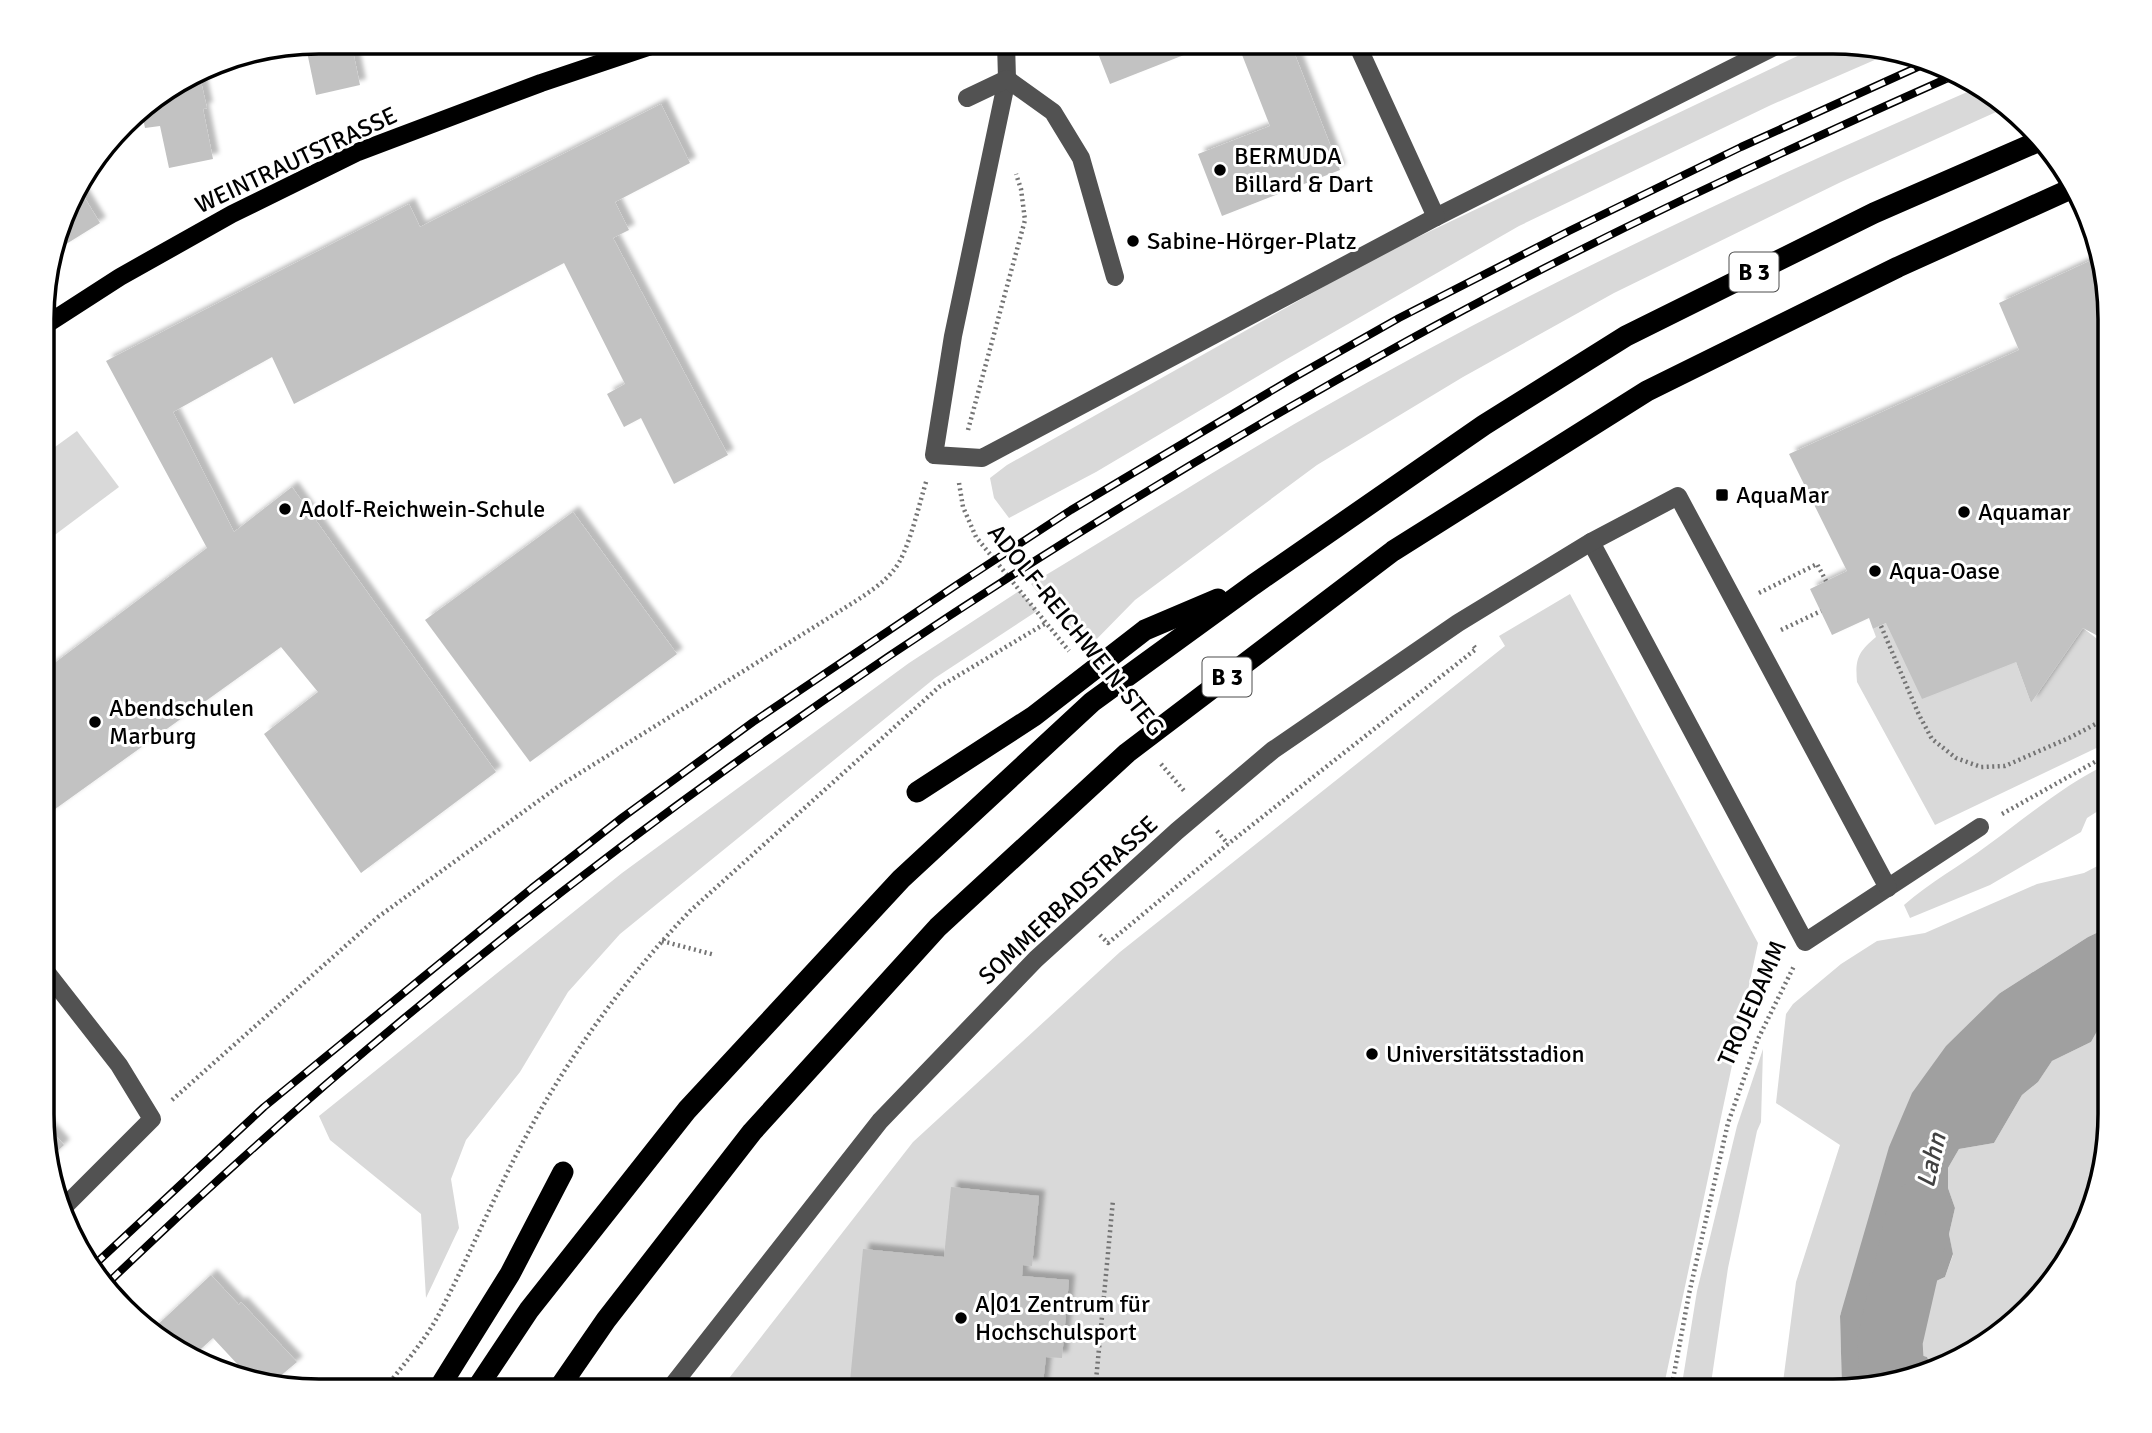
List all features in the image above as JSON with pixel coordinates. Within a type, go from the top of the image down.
[{"type":"highway","name":"B 3","points":[[483,1379],[529,1310],[687,1110],[901,879],[1092,702],[1252,585],[1484,425],[1626,336],[1874,213],[2032,144]]},
{"type":"highway","name":"B 3","points":[[565,1379],[606,1320],[752,1132],[938,926],[1127,753],[1393,551],[1647,391],[1898,267],[2065,192]]},
{"type":"highway","points":[[917,792],[1034,716],[1145,630],[1252,585]]},
{"type":"highway","points":[[444,1379],[510,1274],[563,1171]]},
{"type":"main road","name":"WEINTRAUTSTRASSE","points":[[54,320],[120,277],[232,214],[358,152],[541,83],[627,54]]},
{"type":"street","points":[[1006,54],[1007,79],[953,336],[934,454],[982,458],[1436,217],[1760,54]]},
{"type":"street","points":[[1361,54],[1436,217]]},
{"type":"street","points":[[967,98],[1007,79]]},
{"type":"street","points":[[1007,79],[1053,112],[1081,158],[1115,277]]},
{"type":"street","name":"SOMMERBADSTRASSE","points":[[677,1379],[880,1121],[1036,959],[1177,831],[1273,750],[1458,623],[1591,542],[1678,496],[1737,604]]},
{"type":"street","points":[[1591,542],[1805,942]]},
{"type":"street","points":[[1737,604],[1888,888]]},
{"type":"street","name":"TROJEDAMM","points":[[1805,942],[1980,827]]},
{"type":"street","points":[[54,982],[119,1065],[152,1119],[69,1202]]},
{"type":"path","points":[[966,437],[1025,220],[1021,189]]},
{"type":"path","points":[[152,1119],[378,917],[559,786],[879,584],[894,571],[902,558],[934,454]]},
{"type":"path","name":"ADOLF-REICHWEIN-STEG","points":[[959,481],[963,507],[976,537],[1072,654]]},
{"type":"path","points":[[1737,604],[1817,564],[1826,581]]},
{"type":"path","points":[[1757,642],[1821,611]]},
{"type":"path","points":[[392,1379],[438,1316],[524,1139],[561,1077],[599,1018],[662,941],[690,911],[939,687],[1046,623]]},
{"type":"path","points":[[1881,626],[1932,739],[1956,758],[1981,767],[2005,766],[2098,723]]},
{"type":"path","points":[[1108,943],[1228,844],[1476,649]]},
{"type":"path","name":"ADOLF-REICHWEIN-STEG","points":[[1158,760],[1193,802]]},
{"type":"path","points":[[1980,827],[2098,760]]},
{"type":"path","points":[[1210,823],[1228,844]]},
{"type":"path","points":[[662,941],[715,955]]},
{"type":"path","name":"TROJEDAMM","points":[[1673,1379],[1689,1294],[1728,1123],[1758,1040],[1805,942]]},
{"type":"path","points":[[1096,1379],[1113,1200]]},
{"type":"shaded area","points":[[1802,54],[1879,58],[1771,105],[1519,226],[1096,472],[1009,518],[994,498],[990,478],[1007,465],[1378,256]]},
{"type":"shaded area","points":[[1968,92],[1997,112],[1841,182],[1614,293],[1463,377],[1317,465],[1135,600],[1085,651],[1031,584],[1281,432],[1479,322],[1644,239]]},
{"type":"shaded area","points":[[77,431],[119,487],[54,536],[54,448]]},
{"type":"shaded area","points":[[1019,591],[1037,611],[935,678],[620,934],[568,992],[520,1072],[466,1140],[451,1179],[459,1228],[426,1298],[421,1214],[330,1140],[319,1116],[622,873],[909,663]]},
{"type":"shaded area","name":"Universitätsstadion","points":[[1570,594],[1758,943],[1665,1379],[728,1379],[913,1142],[1120,952],[1505,646],[1499,636]]},
{"type":"shaded area","points":[[1886,623],[2016,662],[2031,703],[2083,628],[2098,640],[2098,747],[1935,825],[1857,682],[1859,656],[1876,637],[1873,629]]},
{"type":"shaded area","points":[[2098,768],[2098,811],[2087,818],[2081,832],[1990,885],[1910,918],[1904,905]]},
{"type":"shaded area","points":[[2098,866],[2098,932],[2000,993],[1840,1315],[1842,1378],[1783,1379],[1796,1282],[1840,1145],[1776,1103],[1786,1014],[1793,1004],[1841,964],[1877,941],[1925,933],[2037,884],[2084,873]]},
{"type":"shaded area","points":[[2098,1030],[2098,1114],[2093,1166],[2078,1215],[2053,1261],[2032,1289],[2008,1313],[1965,1343],[1929,1361],[1927,1357],[1899,1348],[1892,1324],[1898,1303],[1908,1288],[1925,1286],[1945,1277],[1953,1255],[1949,1234],[1955,1208],[1948,1188],[1948,1168],[1959,1149],[1994,1143],[2022,1095],[2038,1082],[2052,1061],[2091,1042]]},
{"type":"shaded area","points":[[1763,1049],[1761,1122],[1728,1268],[1712,1379],[1683,1379],[1697,1291],[1737,1126]]},
{"type":"water","points":[[2098,932],[2098,1030],[2091,1042],[2052,1061],[2038,1082],[2022,1095],[1994,1143],[1959,1149],[1948,1168],[1948,1188],[1955,1208],[1949,1234],[1953,1254],[1945,1277],[1925,1286],[1908,1288],[1898,1303],[1892,1324],[1899,1348],[1927,1357],[1929,1361],[1885,1374],[1842,1378],[1840,1316],[1889,1147],[1912,1093],[1946,1046],[2000,993]]},
{"type":"building","points":[[354,54],[360,85],[316,95],[308,55]]},
{"type":"building","points":[[1098,54],[1186,54],[1110,84]]},
{"type":"building","points":[[1242,54],[1295,54],[1340,170],[1222,216],[1198,154],[1270,126]]},
{"type":"building","points":[[201,82],[207,108],[203,109],[213,159],[169,168],[160,126],[145,128],[144,120],[172,99]]},
{"type":"building","name":"Adolf-Reichwein-Schule","points":[[661,104],[690,163],[615,202],[629,230],[613,238],[728,455],[674,484],[641,418],[624,427],[607,394],[625,384],[564,263],[294,404],[272,357],[173,412],[234,532],[292,487],[496,772],[361,873],[264,734],[318,692],[281,647],[54,810],[54,663],[207,548],[106,361],[409,204],[420,227]]},
{"type":"building","points":[[84,197],[100,223],[65,245]]},
{"type":"building","name":"Aquamar","points":[[2091,260],[2098,319],[2098,636],[2083,628],[2031,703],[2016,662],[1922,699],[1886,623],[1873,629],[1869,618],[1832,635],[1810,589],[1847,571],[1789,454],[2019,350],[1999,303]]},
{"type":"building","points":[[573,512],[677,654],[530,762],[425,620]]},
{"type":"building","points":[[55,1135],[64,1145],[57,1151]]},
{"type":"building","name":"A|01 Zentrum für Hochschulsport","points":[[951,1187],[1039,1196],[1032,1266],[1023,1265],[1022,1276],[1069,1280],[1062,1358],[1046,1357],[1043,1379],[850,1379],[863,1249],[944,1257]]},
{"type":"building","points":[[211,1275],[239,1305],[241,1302],[297,1362],[281,1376],[251,1370],[240,1367],[213,1338],[200,1350],[158,1324]]},
{"type":"waterway","name":"Lahn","points":[[1892,1372],[1890,1341],[1919,1214]]},
{"type":"railway","points":[[99,1261],[264,1107],[532,888],[623,817],[753,722],[955,586],[1071,510],[1399,318],[1741,147],[1917,68]]},
{"type":"railway","points":[[112,1279],[255,1147],[407,1016],[564,890],[725,770],[890,655],[1059,546],[1231,441],[1472,305],[1678,202],[1945,79]]},
{"type":"place","name":"BERMUDA Billard & Dart","points":[[1220,170]]},
{"type":"place","name":"Sabine-Hörger-Platz","points":[[1133,241]]},
{"type":"place","name":"AquaMar","points":[[1722,495]]},
{"type":"place","name":"Adolf-Reichwein-Schule","points":[[285,509]]},
{"type":"place","name":"Aquamar","points":[[1964,512]]},
{"type":"place","name":"Aqua-Oase","points":[[1875,571]]},
{"type":"place","name":"Abendschulen Marburg","points":[[95,722]]},
{"type":"place","name":"Universitätsstadion","points":[[1372,1054]]},
{"type":"place","name":"A|01 Zentrum für Hochschulsport","points":[[961,1318]]}]
